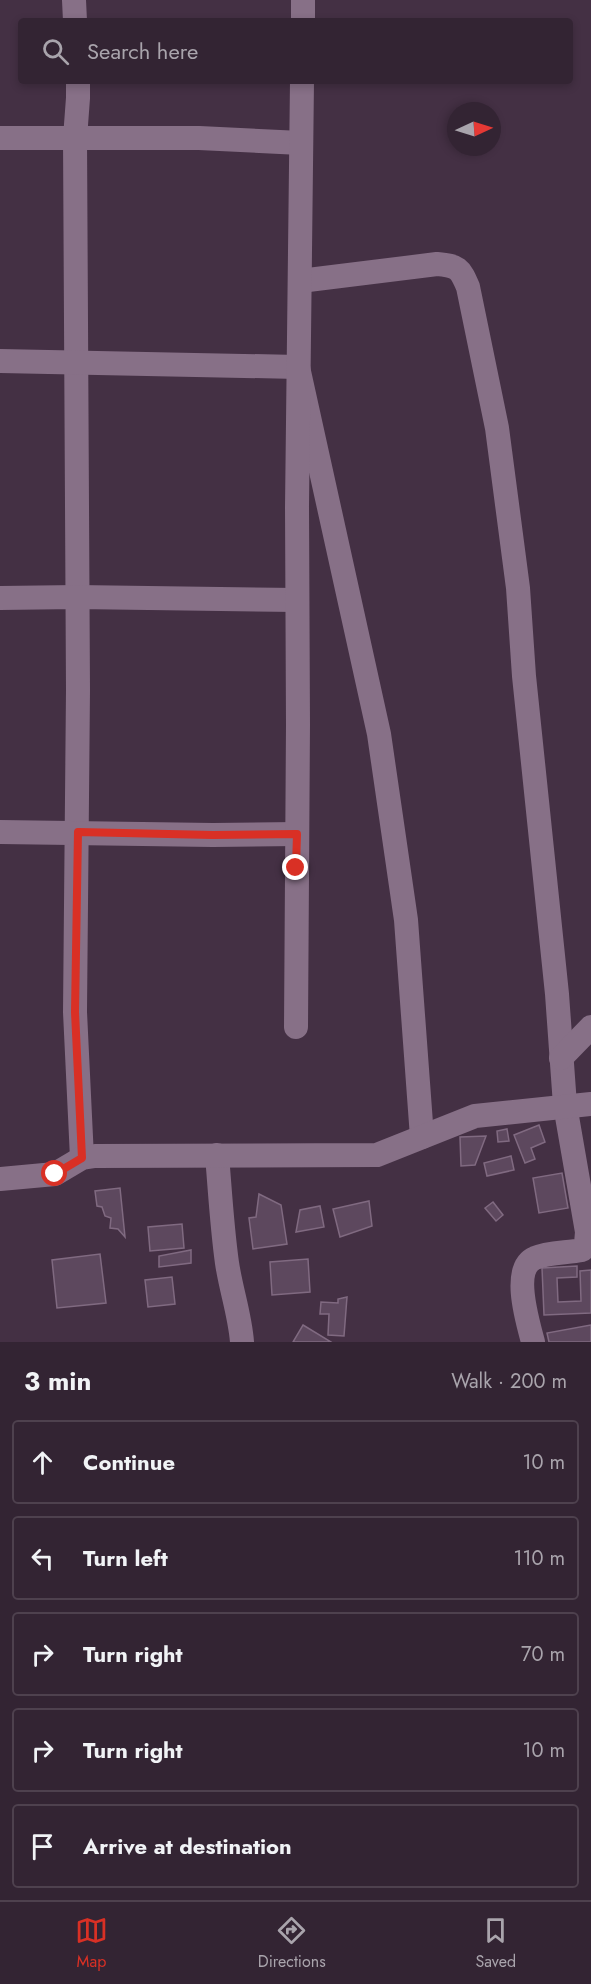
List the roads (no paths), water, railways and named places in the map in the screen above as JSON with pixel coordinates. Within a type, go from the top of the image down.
[{"type":"street","points":[[74,0],[75,18]]},
{"type":"street","points":[[303,0],[303,18]]},
{"type":"street","points":[[78,84],[75,138],[78,832],[75,1012],[82,1158]]},
{"type":"street","points":[[296,1027],[298,367],[302,84]]},
{"type":"street","points":[[0,138],[199,138],[301,143]]},
{"type":"street","points":[[300,281],[437,264],[451,265],[461,271],[468,287],[496,428],[518,588],[524,676],[565,1105],[587,1240],[582,1250],[533,1258],[526,1265],[522,1279],[527,1319],[533,1342]]},
{"type":"street","points":[[0,361],[298,367]]},
{"type":"street","points":[[298,367],[379,734],[406,921],[422,1137]]},
{"type":"street","points":[[0,598],[297,600]]},
{"type":"street","points":[[0,832],[297,834]]},
{"type":"street","points":[[561,1058],[591,1027]]},
{"type":"street","points":[[0,1179],[55,1174],[82,1158],[110,1155],[377,1155],[475,1116],[591,1104]]},
{"type":"street","points":[[217,1155],[225,1245],[242,1342]]}]
